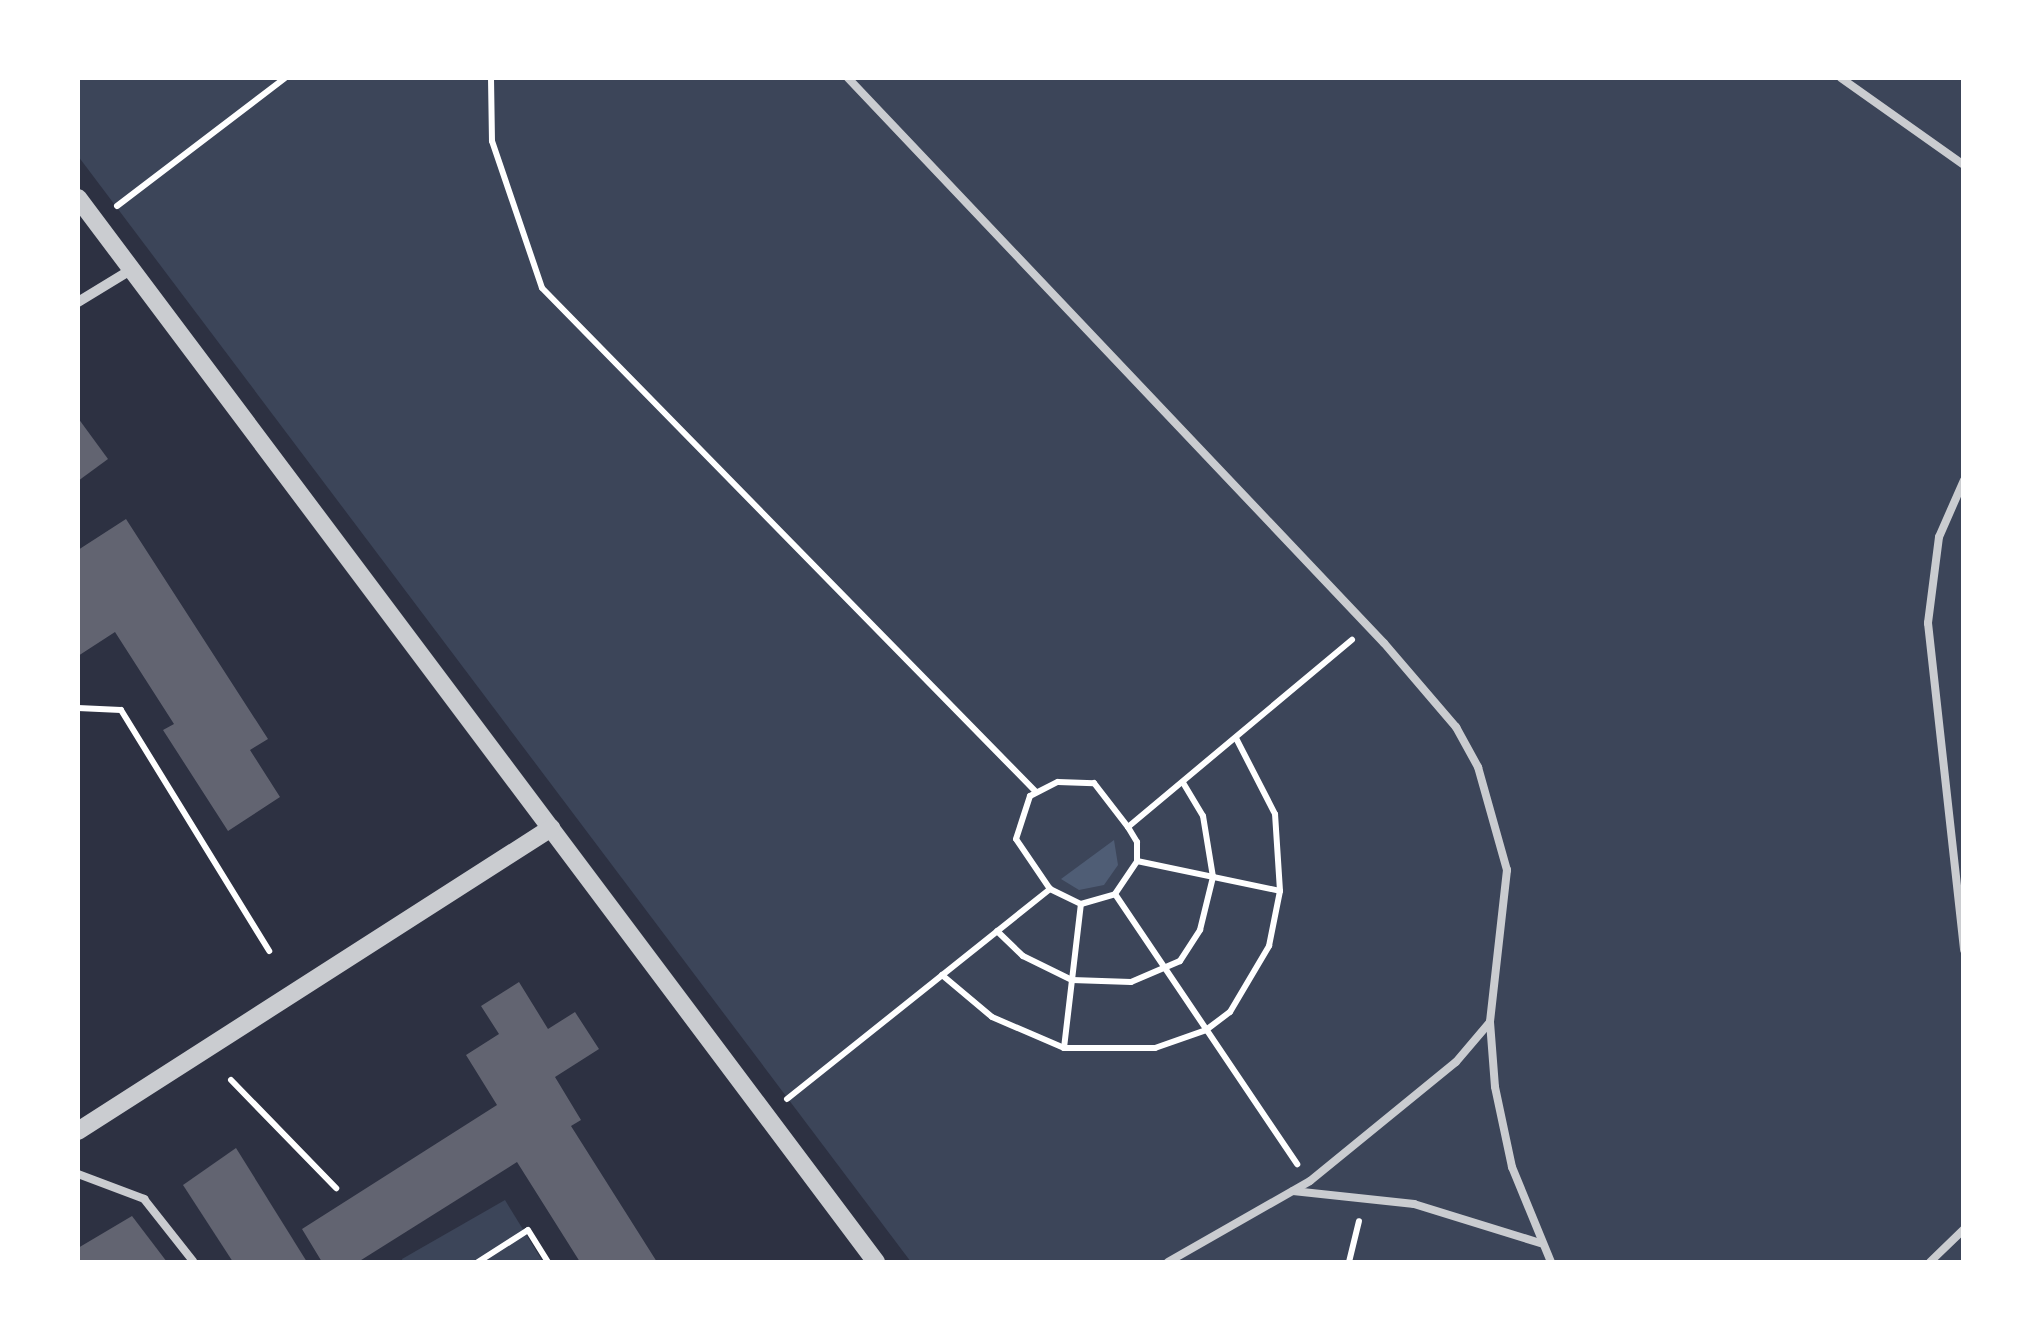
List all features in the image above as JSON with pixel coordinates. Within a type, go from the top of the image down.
[{"type":"street","points":[[78,198],[876,1262]]},
{"type":"street","points":[[78,302],[130,271]]},
{"type":"street","points":[[78,1131],[550,828]]},
{"type":"lane","points":[[848,78],[1376,634],[1456,727],[1478,767],[1507,870],[1490,1022],[1495,1087],[1512,1166],[1540,1243],[1551,1262]]},
{"type":"lane","points":[[1841,78],[1964,165]]},
{"type":"lane","points":[[1964,480],[1939,537],[1928,624],[1964,950]]},
{"type":"lane","points":[[1168,1262],[1292,1191],[1398,1113],[1490,1022]]},
{"type":"lane","points":[[78,1174],[144,1199],[193,1262]]},
{"type":"lane","points":[[1292,1191],[1414,1204],[1540,1243]]},
{"type":"lane","points":[[1930,1262],[1964,1229]]},
{"type":"path","points":[[116,207],[285,78]]},
{"type":"path","points":[[490,78],[492,142],[542,288],[1036,792]]},
{"type":"path","points":[[1128,827],[1352,640]]},
{"type":"path","points":[[78,708],[120,710],[270,951]]},
{"type":"path","points":[[942,975],[1006,1026],[1064,1048],[1155,1048],[1206,1030],[1252,983],[1269,946],[1280,891],[1275,814],[1236,738]]},
{"type":"path","points":[[1058,782],[1094,783],[1138,842],[1137,861],[1115,894],[1081,904],[1050,889],[1016,839],[1023,806],[1036,792],[1058,782]]},
{"type":"path","points":[[997,931],[1023,956],[1072,980],[1132,982],[1166,970],[1200,930],[1213,877],[1203,816],[1182,783]]},
{"type":"path","points":[[1137,861],[1280,891]]},
{"type":"path","points":[[766,1116],[1050,889]]},
{"type":"path","points":[[1115,894],[1291,1156]]},
{"type":"path","points":[[1064,1048],[1081,904]]},
{"type":"path","points":[[231,1080],[336,1188]]},
{"type":"path","points":[[1349,1262],[1364,1200]]},
{"type":"path","points":[[478,1262],[528,1230],[548,1262]]},
{"type":"shaded area","points":[[78,78],[1963,78],[1963,1262],[911,1262],[78,156]]},
{"type":"shaded area","points":[[1114,840],[1118,865],[1104,885],[1079,890],[1061,879]]},
{"type":"shaded area","points":[[505,1200],[543,1262],[403,1262],[402,1259]]},
{"type":"building","points":[[78,418],[108,459],[78,481]]},
{"type":"building","points":[[126,519],[268,739],[250,750],[280,797],[228,831],[163,730],[174,724],[115,632],[78,656],[78,550]]},
{"type":"building","points":[[519,982],[548,1029],[575,1012],[599,1049],[555,1077],[581,1120],[571,1126],[657,1262],[580,1262],[517,1162],[358,1262],[322,1262],[302,1229],[497,1105],[466,1055],[499,1034],[481,1006]]},
{"type":"building","points":[[236,1148],[307,1262],[233,1262],[183,1185]]},
{"type":"building","points":[[132,1216],[167,1262],[78,1262],[78,1248]]}]
